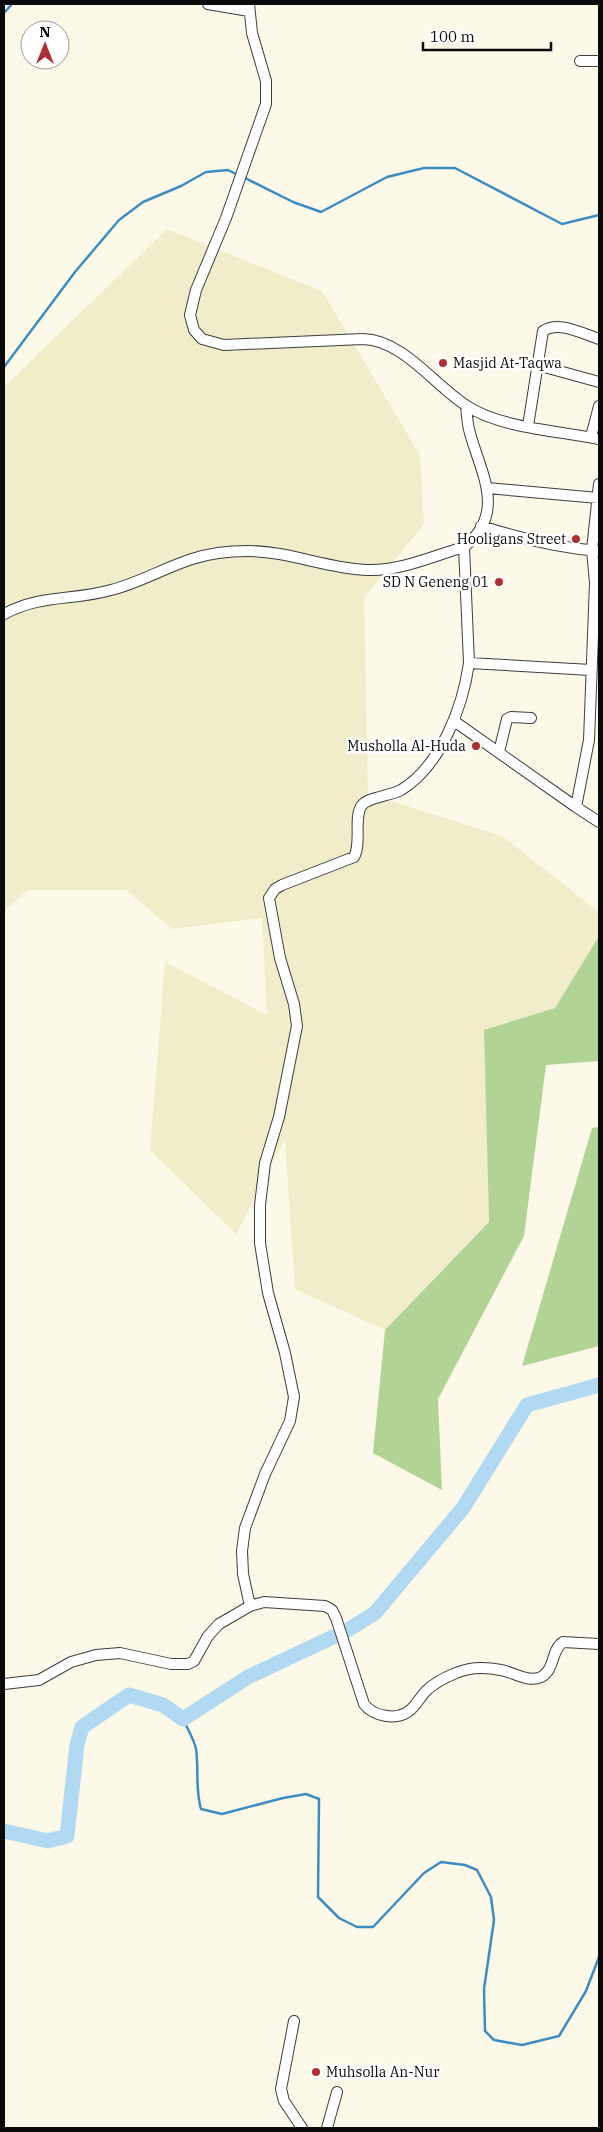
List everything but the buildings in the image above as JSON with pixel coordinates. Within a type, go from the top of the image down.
[{"type":"street","points":[[208,4],[249,8],[252,33],[263,70],[266,104],[237,188],[196,290],[191,308],[191,321],[198,335],[207,342],[224,345],[363,339],[380,341],[402,354],[466,406],[488,416],[528,426],[595,438],[599,406]]},
{"type":"street","points":[[580,61],[599,61]]},
{"type":"street","points":[[528,426],[542,333],[551,326],[559,326],[599,339]]},
{"type":"street","points":[[537,365],[599,382]]},
{"type":"street","points":[[4,614],[35,601],[110,591],[192,559],[217,553],[270,553],[340,567],[377,570],[401,566],[464,547],[477,535],[481,526],[486,513],[487,488],[470,432],[466,406]]},
{"type":"street","points":[[576,807],[589,740],[599,486]]},
{"type":"street","points":[[487,488],[598,498]]},
{"type":"street","points":[[481,526],[503,533],[595,550]]},
{"type":"street","points":[[250,1606],[243,1574],[242,1550],[245,1528],[265,1474],[290,1421],[294,1397],[285,1353],[268,1293],[260,1243],[260,1205],[265,1163],[278,1117],[297,1026],[294,1004],[280,958],[269,898],[275,889],[282,884],[354,856],[357,850],[361,806],[368,800],[386,796],[409,784],[435,756],[461,705],[469,662],[464,547]]},
{"type":"street","points":[[469,662],[591,670]]},
{"type":"street","points":[[499,752],[507,719],[512,717],[530,718]]},
{"type":"street","points":[[454,721],[599,822]]},
{"type":"street","points":[[4,1684],[39,1680],[71,1662],[96,1655],[120,1653],[171,1664],[188,1664],[194,1661],[208,1636],[219,1624],[250,1606],[264,1602],[325,1606],[330,1608],[336,1618],[364,1704],[374,1712],[391,1716],[404,1714],[409,1711],[427,1690],[456,1673],[468,1669],[482,1668],[536,1678],[545,1674],[549,1669],[556,1649],[563,1642],[599,1644]]},
{"type":"street","points":[[294,2021],[281,2089],[284,2101],[302,2128]]},
{"type":"street","points":[[327,2128],[337,2092]]},
{"type":"shaded area","points":[[167,229],[322,291],[420,455],[424,524],[364,598],[368,794],[502,836],[599,912],[599,936],[555,1008],[485,1030],[489,1222],[385,1330],[295,1289],[285,1139],[236,1234],[150,1150],[165,962],[267,1015],[262,918],[172,929],[126,890],[28,890],[4,911],[4,387]]},
{"type":"green space","points":[[599,936],[599,1061],[546,1065],[524,1236],[438,1399],[442,1490],[373,1453],[385,1330],[489,1222],[484,1030],[555,1008]]},
{"type":"green space","points":[[599,1127],[599,1346],[522,1366],[592,1128]]},
{"type":"waterway","points":[[4,13],[12,4]]},
{"type":"waterway","points":[[243,177],[293,202],[321,212],[387,177],[424,168],[455,168],[562,224],[599,215]]},
{"type":"waterway","points":[[4,367],[75,272],[119,220],[143,202],[181,186],[206,172],[228,170],[238,175]]},
{"type":"waterway","points":[[346,1631],[375,1613],[463,1508],[527,1405],[599,1385]]},
{"type":"waterway","points":[[4,1831],[48,1841],[67,1836],[77,1745],[82,1727],[129,1695],[163,1705],[183,1719],[248,1677],[333,1637]]},
{"type":"waterway","points":[[183,1719],[196,1749],[198,1794],[201,1809],[222,1814],[306,1794],[319,1799],[318,1897],[339,1918],[357,1927],[373,1927],[424,1873],[441,1862],[465,1865],[477,1870],[491,1897],[494,1920],[484,1989],[485,2031],[494,2040],[522,2045],[559,2036],[586,1991],[599,1957]]},
{"type":"place","name":"Masjid At-Taqwa","points":[[443,363]]},
{"type":"place","name":"Hooligans Street","points":[[576,539]]},
{"type":"place","name":"SD N Geneng 01","points":[[499,582]]},
{"type":"place","name":"Musholla Al-Huda","points":[[476,746]]},
{"type":"place","name":"Muhsolla An-Nur","points":[[316,2072]]}]
